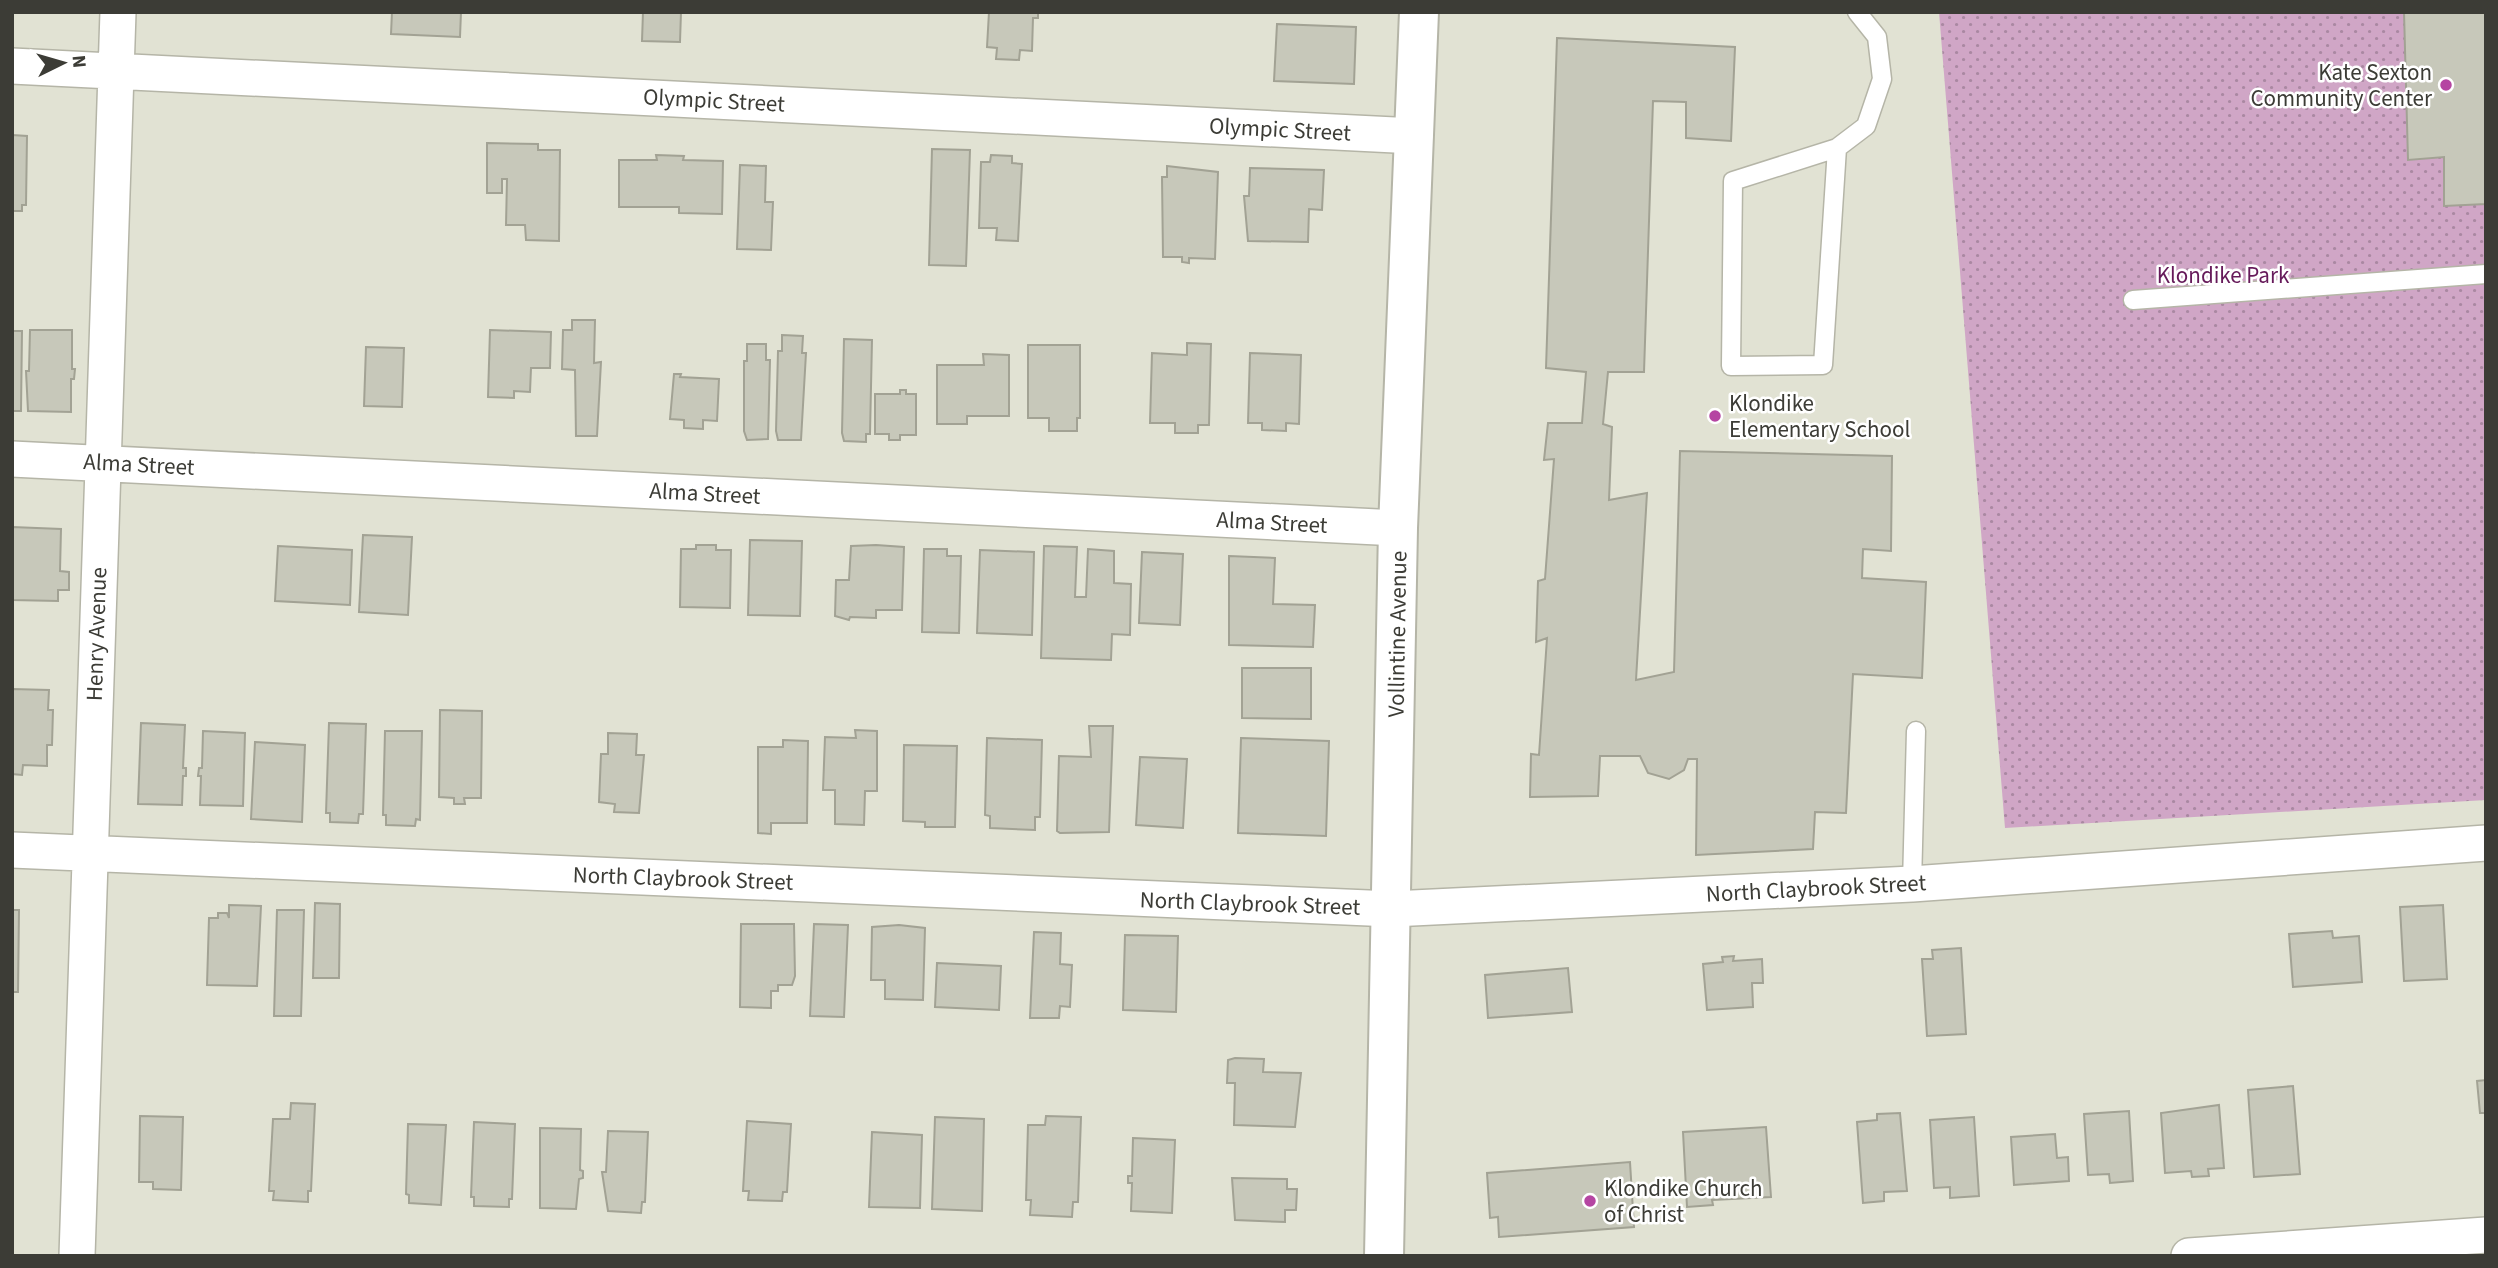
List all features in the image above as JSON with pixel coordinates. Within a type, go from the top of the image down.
[{"type":"street","name":"Henry Avenue","points":[[77,1256],[118,12]]},
{"type":"street","name":"Vollintine Avenue","points":[[1384,1256],[1398,528],[1419,12]]},
{"type":"street","name":"Olympic Street","points":[[12,66],[116,69],[1415,136]]},
{"type":"street","name":"Alma Street","points":[[12,459],[1398,528]]},
{"type":"street","name":"North Claybrook Street","points":[[12,850],[1392,909],[1912,884],[2486,843]]},
{"type":"street","points":[[2189,1256],[2486,1235]]},
{"type":"lane","points":[[1837,148],[1823,365],[1731,366],[1733,181],[1837,148],[1866,126],[1882,79],[1877,37],[1857,12]]},
{"type":"lane","points":[[2133,300],[2486,274]]},
{"type":"lane","points":[[1912,884],[1916,731]]},
{"type":"green space","name":"Klondike Park","points":[[1939,12],[2486,12],[2486,800],[2005,828]]},
{"type":"building","points":[[392,12],[461,12],[460,37],[391,34]]},
{"type":"building","points":[[643,12],[681,12],[680,42],[642,41]]},
{"type":"building","points":[[989,12],[1038,12],[1038,18],[1033,18],[1032,51],[1020,50],[1019,60],[996,59],[997,48],[987,47]]},
{"type":"building","name":"Kate Sexton Community Center","points":[[2404,12],[2486,12],[2486,204],[2444,206],[2444,157],[2408,160]]},
{"type":"building","points":[[1277,24],[1356,27],[1354,84],[1274,81]]},
{"type":"building","name":"Klondike Elementary School","points":[[1557,38],[1735,47],[1731,141],[1686,138],[1686,102],[1653,101],[1644,372],[1608,372],[1603,424],[1612,427],[1609,500],[1647,493],[1636,680],[1674,672],[1680,451],[1892,456],[1891,551],[1863,549],[1862,578],[1926,582],[1922,678],[1853,674],[1846,813],[1815,812],[1813,849],[1696,855],[1697,759],[1688,759],[1684,770],[1669,779],[1648,773],[1640,756],[1600,756],[1598,796],[1530,797],[1531,754],[1539,755],[1547,638],[1536,642],[1538,581],[1545,579],[1554,459],[1544,460],[1548,423],[1582,423],[1586,372],[1546,368]]},
{"type":"building","points":[[12,135],[27,136],[26,205],[22,205],[22,211],[12,211]]},
{"type":"building","points":[[487,143],[538,144],[538,150],[560,150],[559,241],[526,240],[525,225],[506,225],[507,179],[502,179],[502,193],[487,193]]},
{"type":"building","points":[[932,149],[970,150],[966,266],[929,265]]},
{"type":"building","points":[[656,155],[684,156],[683,160],[723,161],[722,214],[679,213],[679,207],[619,207],[619,160],[657,160]]},
{"type":"building","points":[[991,155],[1012,156],[1012,163],[1022,164],[1018,241],[996,240],[997,228],[979,228],[981,162],[990,162]]},
{"type":"building","points":[[740,165],[766,166],[765,202],[773,202],[771,250],[737,249]]},
{"type":"building","points":[[1167,166],[1218,172],[1215,259],[1189,258],[1189,263],[1182,262],[1182,257],[1163,257],[1162,177],[1167,177]]},
{"type":"building","points":[[1250,168],[1324,170],[1322,210],[1309,209],[1308,242],[1248,241],[1244,196],[1249,196]]},
{"type":"building","points":[[572,320],[595,320],[594,363],[601,362],[597,436],[576,436],[575,370],[562,369],[563,330],[572,330]]},
{"type":"building","points":[[30,330],[72,330],[72,369],[75,369],[74,379],[71,379],[71,412],[28,411],[26,371],[29,371]]},
{"type":"building","points":[[490,330],[551,332],[550,368],[531,368],[530,392],[514,391],[514,398],[488,397]]},
{"type":"building","points":[[12,331],[22,331],[21,411],[12,411]]},
{"type":"building","points":[[782,335],[803,336],[802,353],[806,353],[801,440],[778,440],[776,431],[778,351],[782,351]]},
{"type":"building","points":[[844,339],[872,340],[870,434],[866,434],[866,442],[844,441],[842,433]]},
{"type":"building","points":[[1187,343],[1211,344],[1209,425],[1198,425],[1198,433],[1175,433],[1175,423],[1150,423],[1152,353],[1187,355]]},
{"type":"building","points":[[747,344],[766,344],[766,360],[770,360],[768,439],[747,440],[744,431],[744,361],[747,361]]},
{"type":"building","points":[[1028,345],[1080,345],[1080,418],[1077,418],[1077,431],[1049,431],[1049,418],[1028,418]]},
{"type":"building","points":[[366,347],[404,348],[402,407],[364,406]]},
{"type":"building","points":[[1250,353],[1301,355],[1299,424],[1286,423],[1286,431],[1262,430],[1262,423],[1248,423]]},
{"type":"building","points":[[983,354],[1009,355],[1009,416],[967,416],[967,424],[937,424],[937,365],[984,365]]},
{"type":"building","points":[[674,374],[681,374],[680,377],[719,379],[717,421],[703,420],[703,429],[684,428],[684,420],[670,419]]},
{"type":"building","points":[[900,390],[906,390],[906,394],[916,394],[916,435],[900,435],[900,440],[889,440],[889,434],[875,434],[875,394],[900,394]]},
{"type":"building","points":[[12,527],[61,529],[60,571],[69,572],[69,590],[58,590],[58,601],[12,600]]},
{"type":"building","points":[[363,535],[412,537],[408,615],[359,612]]},
{"type":"building","points":[[750,540],[802,541],[800,616],[748,615]]},
{"type":"building","points":[[696,545],[716,545],[716,550],[731,550],[730,608],[680,607],[681,549],[696,549]]},
{"type":"building","points":[[278,546],[352,550],[350,605],[275,601]]},
{"type":"building","points":[[851,546],[904,547],[902,610],[876,610],[876,618],[850,617],[849,620],[835,616],[836,580],[849,580]]},
{"type":"building","points":[[1044,546],[1077,547],[1075,597],[1086,597],[1088,549],[1114,551],[1114,583],[1131,584],[1130,635],[1112,634],[1111,660],[1041,658]]},
{"type":"building","points":[[924,549],[947,549],[947,556],[961,556],[959,633],[922,632]]},
{"type":"building","points":[[980,550],[1034,552],[1032,635],[977,633]]},
{"type":"building","points":[[1142,552],[1183,554],[1180,625],[1139,623]]},
{"type":"building","points":[[1229,556],[1275,558],[1273,604],[1315,605],[1313,647],[1229,645]]},
{"type":"building","points":[[1242,668],[1311,668],[1311,719],[1242,718]]},
{"type":"building","points":[[12,689],[49,690],[48,710],[53,710],[52,745],[47,745],[47,766],[23,765],[22,775],[12,774]]},
{"type":"building","points":[[440,710],[482,711],[481,798],[464,798],[465,804],[454,804],[454,798],[439,797]]},
{"type":"building","points":[[141,723],[185,725],[183,768],[186,768],[186,776],[183,776],[182,805],[138,804]]},
{"type":"building","points":[[329,723],[366,724],[363,814],[359,814],[358,823],[330,822],[330,813],[326,813]]},
{"type":"building","points":[[1089,726],[1113,726],[1109,832],[1060,833],[1057,831],[1059,756],[1091,757]]},
{"type":"building","points":[[855,730],[877,731],[877,791],[865,791],[864,825],[835,824],[835,790],[823,790],[825,737],[856,738]]},
{"type":"building","points":[[203,731],[245,733],[243,806],[200,805],[201,776],[198,776],[199,768],[202,768]]},
{"type":"building","points":[[385,731],[422,731],[420,820],[416,819],[415,826],[386,825],[386,815],[383,815]]},
{"type":"building","points":[[608,733],[637,734],[636,755],[644,755],[639,813],[614,812],[615,804],[599,802],[601,754],[608,754]]},
{"type":"building","points":[[987,738],[1042,740],[1040,817],[1035,817],[1035,830],[990,828],[990,816],[985,815]]},
{"type":"building","points":[[1241,738],[1329,741],[1326,836],[1238,833]]},
{"type":"building","points":[[783,740],[808,741],[807,823],[771,823],[771,834],[758,833],[758,747],[783,747]]},
{"type":"building","points":[[255,742],[305,745],[302,822],[251,819]]},
{"type":"building","points":[[904,745],[957,746],[955,827],[925,827],[925,822],[903,821]]},
{"type":"building","points":[[1140,757],[1187,759],[1183,828],[1136,825]]},
{"type":"building","points":[[315,903],[340,904],[339,978],[313,978]]},
{"type":"building","points":[[229,905],[261,906],[257,986],[207,985],[209,918],[218,918],[218,913],[227,913],[229,918]]},
{"type":"building","points":[[2443,905],[2447,979],[2404,981],[2400,907]]},
{"type":"building","points":[[12,910],[19,910],[18,992],[12,992]]},
{"type":"building","points":[[277,910],[304,910],[301,1016],[274,1016]]},
{"type":"building","points":[[741,924],[794,924],[795,976],[792,985],[778,985],[778,991],[771,991],[771,1008],[740,1007]]},
{"type":"building","points":[[814,924],[848,925],[844,1017],[810,1016]]},
{"type":"building","points":[[899,925],[925,928],[923,1000],[885,999],[885,980],[871,980],[872,927]]},
{"type":"building","points":[[2332,931],[2333,938],[2359,936],[2362,982],[2293,987],[2289,934]]},
{"type":"building","points":[[1034,932],[1061,933],[1060,964],[1072,965],[1070,1007],[1060,1006],[1059,1018],[1030,1018]]},
{"type":"building","points":[[1125,935],[1178,936],[1176,1012],[1123,1010]]},
{"type":"building","points":[[1961,948],[1966,1034],[1927,1036],[1922,959],[1933,959],[1932,950]]},
{"type":"building","points":[[1734,956],[1733,961],[1762,959],[1763,983],[1752,983],[1753,1007],[1707,1010],[1703,964],[1723,962],[1722,957]]},
{"type":"building","points":[[937,963],[1001,966],[999,1010],[935,1007]]},
{"type":"building","points":[[1568,968],[1572,1012],[1488,1018],[1485,975]]},
{"type":"building","points":[[1264,1059],[1263,1072],[1301,1073],[1295,1127],[1234,1125],[1235,1083],[1227,1083],[1228,1060]]},
{"type":"building","points":[[2486,1080],[2486,1113],[2480,1113],[2477,1081]]},
{"type":"building","points":[[2293,1086],[2300,1174],[2254,1177],[2248,1090]]},
{"type":"building","points":[[291,1103],[315,1104],[311,1191],[308,1191],[308,1202],[273,1200],[274,1191],[269,1191],[273,1119],[290,1119]]},
{"type":"building","points":[[2219,1105],[2224,1168],[2208,1169],[2209,1176],[2192,1177],[2191,1171],[2165,1173],[2161,1113]]},
{"type":"building","points":[[2129,1111],[2133,1181],[2110,1183],[2109,1174],[2088,1175],[2084,1114]]},
{"type":"building","points":[[1900,1113],[1907,1191],[1884,1192],[1884,1201],[1863,1203],[1857,1122],[1877,1120],[1877,1114]]},
{"type":"building","points":[[140,1116],[183,1117],[181,1190],[153,1189],[153,1182],[139,1182]]},
{"type":"building","points":[[1046,1116],[1081,1117],[1078,1202],[1073,1202],[1072,1217],[1030,1215],[1031,1200],[1026,1200],[1028,1125],[1045,1125]]},
{"type":"building","points":[[935,1117],[984,1119],[982,1211],[932,1209]]},
{"type":"building","points":[[1974,1117],[1979,1196],[1950,1198],[1950,1187],[1934,1188],[1930,1120]]},
{"type":"building","points":[[747,1121],[791,1124],[787,1192],[783,1192],[782,1201],[748,1200],[749,1191],[743,1191]]},
{"type":"building","points":[[474,1122],[515,1124],[512,1199],[509,1199],[509,1207],[474,1206],[474,1197],[471,1197]]},
{"type":"building","points":[[408,1124],[446,1125],[441,1205],[409,1203],[409,1195],[406,1194]]},
{"type":"building","points":[[1766,1127],[1771,1197],[1712,1200],[1713,1205],[1687,1207],[1683,1132]]},
{"type":"building","points":[[540,1128],[581,1129],[580,1170],[583,1171],[583,1178],[579,1179],[576,1209],[540,1208]]},
{"type":"building","points":[[608,1131],[648,1132],[645,1202],[642,1202],[641,1213],[608,1211],[602,1172],[606,1172]]},
{"type":"building","points":[[872,1132],[922,1135],[920,1208],[869,1207]]},
{"type":"building","points":[[2055,1134],[2057,1158],[2068,1157],[2069,1181],[2014,1185],[2011,1137]]},
{"type":"building","points":[[1133,1138],[1175,1140],[1172,1213],[1131,1211],[1132,1183],[1128,1183],[1128,1176],[1132,1176]]},
{"type":"building","points":[[1630,1162],[1634,1227],[1499,1237],[1498,1217],[1490,1218],[1487,1173]]},
{"type":"building","points":[[1232,1178],[1287,1179],[1287,1189],[1297,1189],[1296,1210],[1285,1210],[1285,1222],[1235,1220]]},
{"type":"place","name":"Kate Sexton Community Center","points":[[2446,85]]},
{"type":"place","name":"Klondike Elementary School","points":[[1715,416]]},
{"type":"place","name":"Klondike Church of Christ","points":[[1590,1201]]}]
